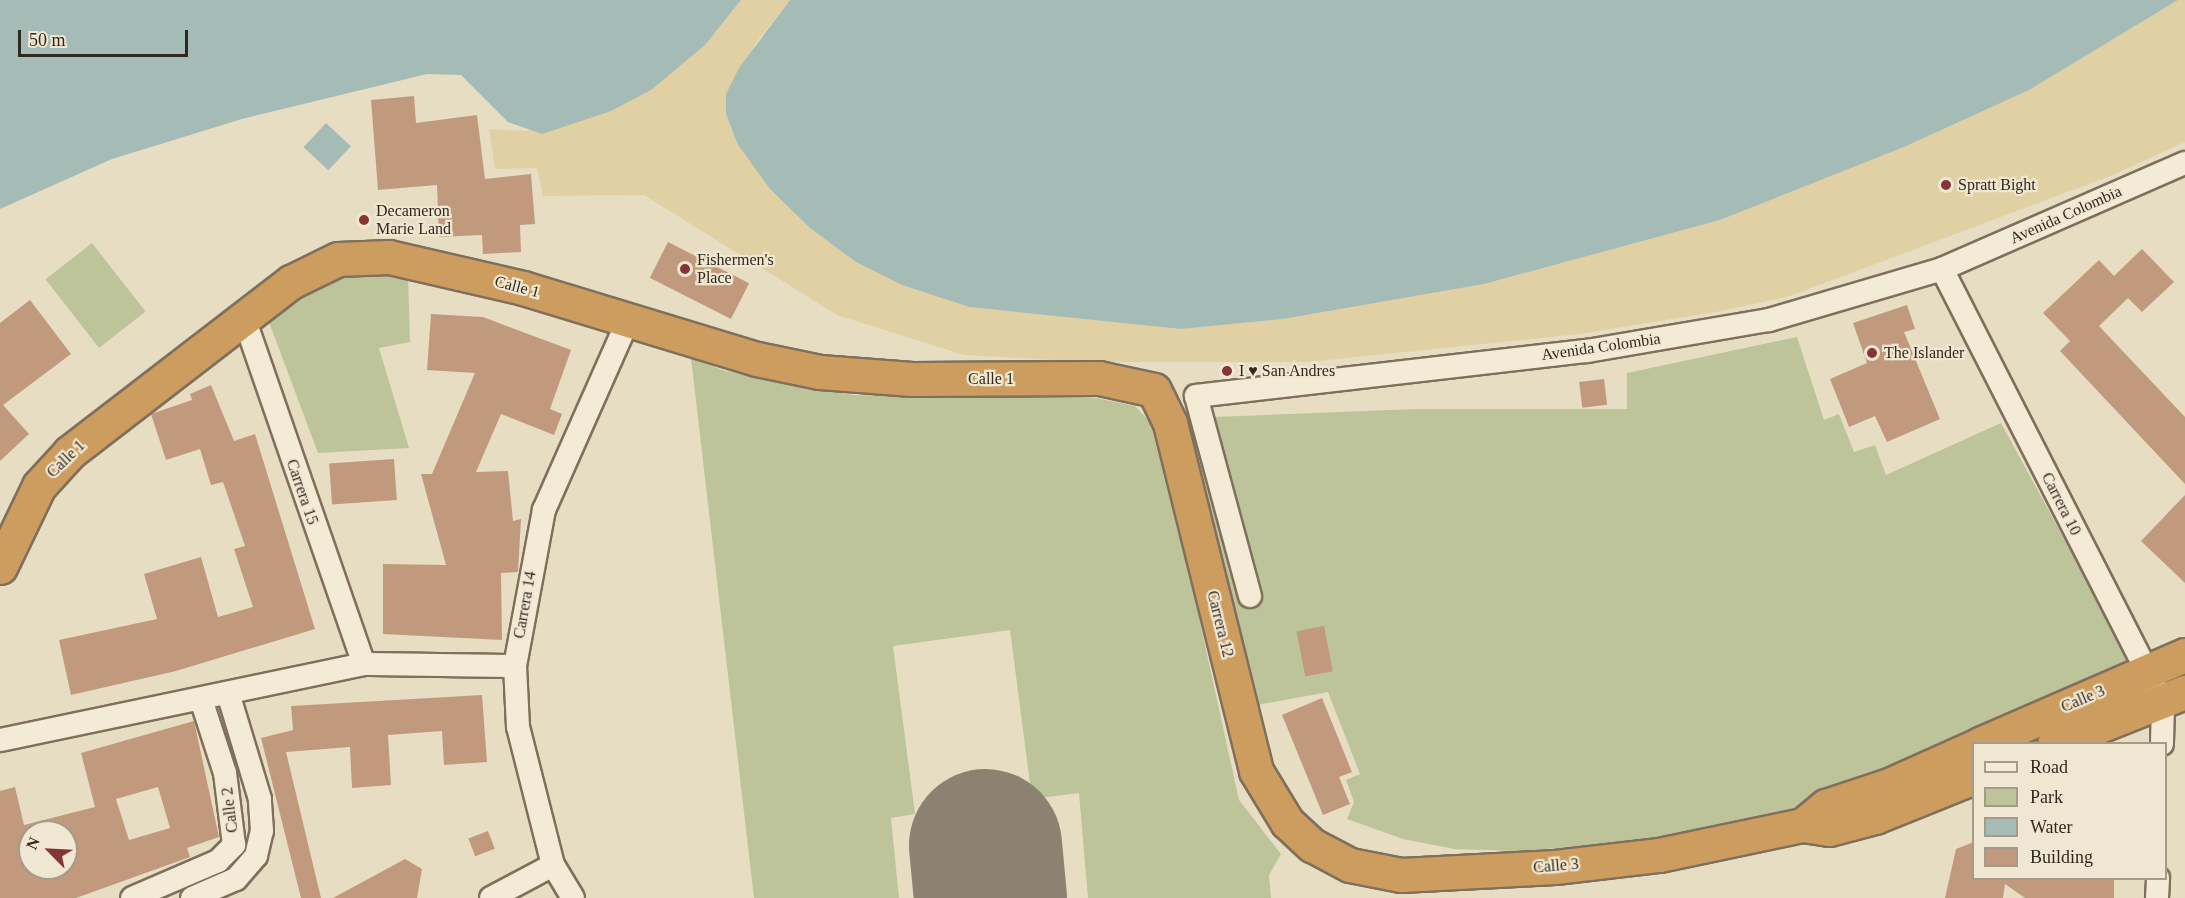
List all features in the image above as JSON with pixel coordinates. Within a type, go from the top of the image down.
[{"type":"highway","name":"Calle 1","points":[[0,567],[52,469],[244,318],[316,268],[366,256],[457,271],[757,359],[820,372],[912,379],[1099,378],[1154,390]]},
{"type":"highway","name":"Carrera 12","points":[[1154,390],[1175,443],[1256,771],[1287,822],[1312,845]]},
{"type":"highway","name":"Calle 3","points":[[1985,742],[2185,655]]},
{"type":"highway","name":"Calle 3","points":[[2059,742],[2174,697]]},
{"type":"highway","name":"Calle 3","points":[[1803,825],[1826,806],[1889,785],[1972,748]]},
{"type":"highway","name":"Calle 3","points":[[1312,845],[1350,865],[1401,875],[1556,867],[1659,855],[1803,825],[1829,830],[1875,817],[1972,778]]},
{"type":"street","name":"Avenida Colombia","points":[[1250,596],[1196,396],[1587,351],[1728,328],[1942,269],[2185,163]]},
{"type":"street","name":"Carrera 10","points":[[1942,269],[2148,672],[2174,697],[2163,742]]},
{"type":"street","name":"Carrera 15","points":[[244,318],[364,664]]},
{"type":"street","name":"Carrera 14","points":[[573,898],[553,865],[518,727],[515,666],[544,510],[628,320]]},
{"type":"street","points":[[0,740],[364,664],[515,666]]},
{"type":"street","name":"Calle 2","points":[[192,898],[236,879],[256,856],[262,831],[260,799],[228,693]]},
{"type":"street","name":"Calle 2","points":[[132,898],[218,861],[234,845],[225,773],[201,699]]},
{"type":"street","points":[[234,845],[256,856]]},
{"type":"street","points":[[492,898],[553,865]]},
{"type":"street","points":[[2157,898],[2158,880]]},
{"type":"green space","points":[[92,243],[146,312],[99,348],[46,279]]},
{"type":"green space","points":[[339,273],[408,273],[410,342],[379,348],[409,448],[318,453],[266,314]]},
{"type":"green space","points":[[1797,337],[1824,420],[1839,414],[1854,452],[1875,445],[1886,475],[2001,423],[2134,667],[1871,781],[1767,819],[1657,840],[1520,851],[1454,849],[1403,839],[1347,819],[1354,802],[1346,780],[1360,774],[1328,692],[1252,706],[1187,418],[1416,409],[1627,409],[1627,373]]},
{"type":"green space","points":[[691,358],[725,371],[853,395],[1096,398],[1135,406],[1150,422],[1166,467],[1239,800],[1281,854],[1269,875],[1271,898],[1088,898],[1079,793],[1032,799],[1010,630],[893,646],[915,814],[891,818],[899,898],[754,898]]},
{"type":"sand","name":"Spratt Bight","points":[[741,0],[790,0],[755,44],[738,145],[770,189],[810,228],[856,262],[902,285],[969,307],[1181,329],[1283,319],[1484,284],[1720,220],[1904,147],[2029,90],[2178,0],[2185,0],[2185,142],[2113,175],[1790,296],[1716,312],[1579,334],[1308,362],[1092,362],[964,355],[837,315],[644,195],[543,196],[537,168],[495,169],[489,129],[527,131],[705,45]]},
{"type":"water","points":[[0,0],[741,0],[705,45],[651,90],[611,111],[542,134],[508,122],[461,75],[427,74],[242,119],[112,159],[0,209]]},
{"type":"water","points":[[790,0],[2178,0],[2029,90],[1904,147],[1720,220],[1484,284],[1283,319],[1181,329],[969,307],[902,285],[856,262],[810,228],[770,189],[738,145],[726,114],[726,94],[739,68]]},
{"type":"water","points":[[326,123],[351,146],[328,170],[303,147]]},
{"type":"building","points":[[414,96],[416,123],[477,115],[485,179],[531,174],[535,224],[520,225],[521,252],[483,254],[482,235],[439,237],[437,185],[378,190],[371,100]]},
{"type":"building","points":[[668,242],[749,283],[731,319],[650,278]]},
{"type":"building","points":[[2142,249],[2174,282],[2142,312],[2128,298],[2099,326],[2185,417],[2185,484],[2060,351],[2070,341],[2043,313],[2099,260],[2114,276]]},
{"type":"building","points":[[30,300],[71,354],[3,405],[29,434],[0,461],[0,323]]},
{"type":"building","points":[[1907,305],[1915,329],[1904,332],[1940,419],[1887,442],[1875,416],[1849,427],[1830,379],[1867,363],[1853,323]]},
{"type":"building","points":[[431,314],[483,317],[571,350],[550,409],[562,414],[554,435],[501,414],[476,472],[508,471],[513,521],[521,519],[518,572],[501,573],[502,640],[383,634],[383,564],[446,565],[421,474],[432,474],[475,373],[427,370]]},
{"type":"building","points":[[1604,379],[1607,405],[1582,408],[1579,382]]},
{"type":"building","points":[[211,385],[234,441],[255,434],[315,629],[176,671],[71,695],[59,640],[157,619],[144,574],[201,557],[218,617],[253,607],[234,549],[245,546],[223,482],[211,485],[200,449],[166,460],[151,414],[192,400],[190,394]]},
{"type":"building","points":[[394,459],[397,500],[332,504],[329,464]]},
{"type":"building","points":[[2185,495],[2185,583],[2141,541]]},
{"type":"building","points":[[1324,626],[1333,671],[1305,676],[1297,631]]},
{"type":"building","points":[[482,695],[487,762],[444,765],[442,731],[388,735],[391,785],[352,788],[350,747],[286,752],[321,898],[301,898],[261,738],[293,730],[291,706]]},
{"type":"building","points":[[1322,698],[1352,772],[1339,777],[1350,804],[1323,815],[1282,715]]},
{"type":"building","points":[[194,721],[219,837],[187,848],[190,857],[76,898],[0,898],[0,791],[15,787],[23,820],[18,820],[18,880],[78,880],[78,820],[44,820],[95,807],[81,753]],"holes":[[[158,787],[170,828],[129,840],[116,799]]]},
{"type":"building","points":[[488,831],[495,849],[475,856],[468,839]]},
{"type":"building","points":[[1972,843],[1972,880],[2114,880],[2114,898],[2025,898],[2005,884],[2003,898],[1945,898],[1956,849]]},
{"type":"building","points":[[405,859],[422,869],[417,898],[333,898]]},
{"type":"runway","points":[[985,845],[990,898]]},
{"type":"place","name":"Spratt Bight","points":[[1946,185]]},
{"type":"place","name":"Decameron Marie Land","points":[[364,220]]},
{"type":"place","name":"Fishermen's Place","points":[[685,269]]},
{"type":"place","name":"The Islander","points":[[1872,353]]},
{"type":"place","name":"I ♥ San Andres","points":[[1227,371]]}]
